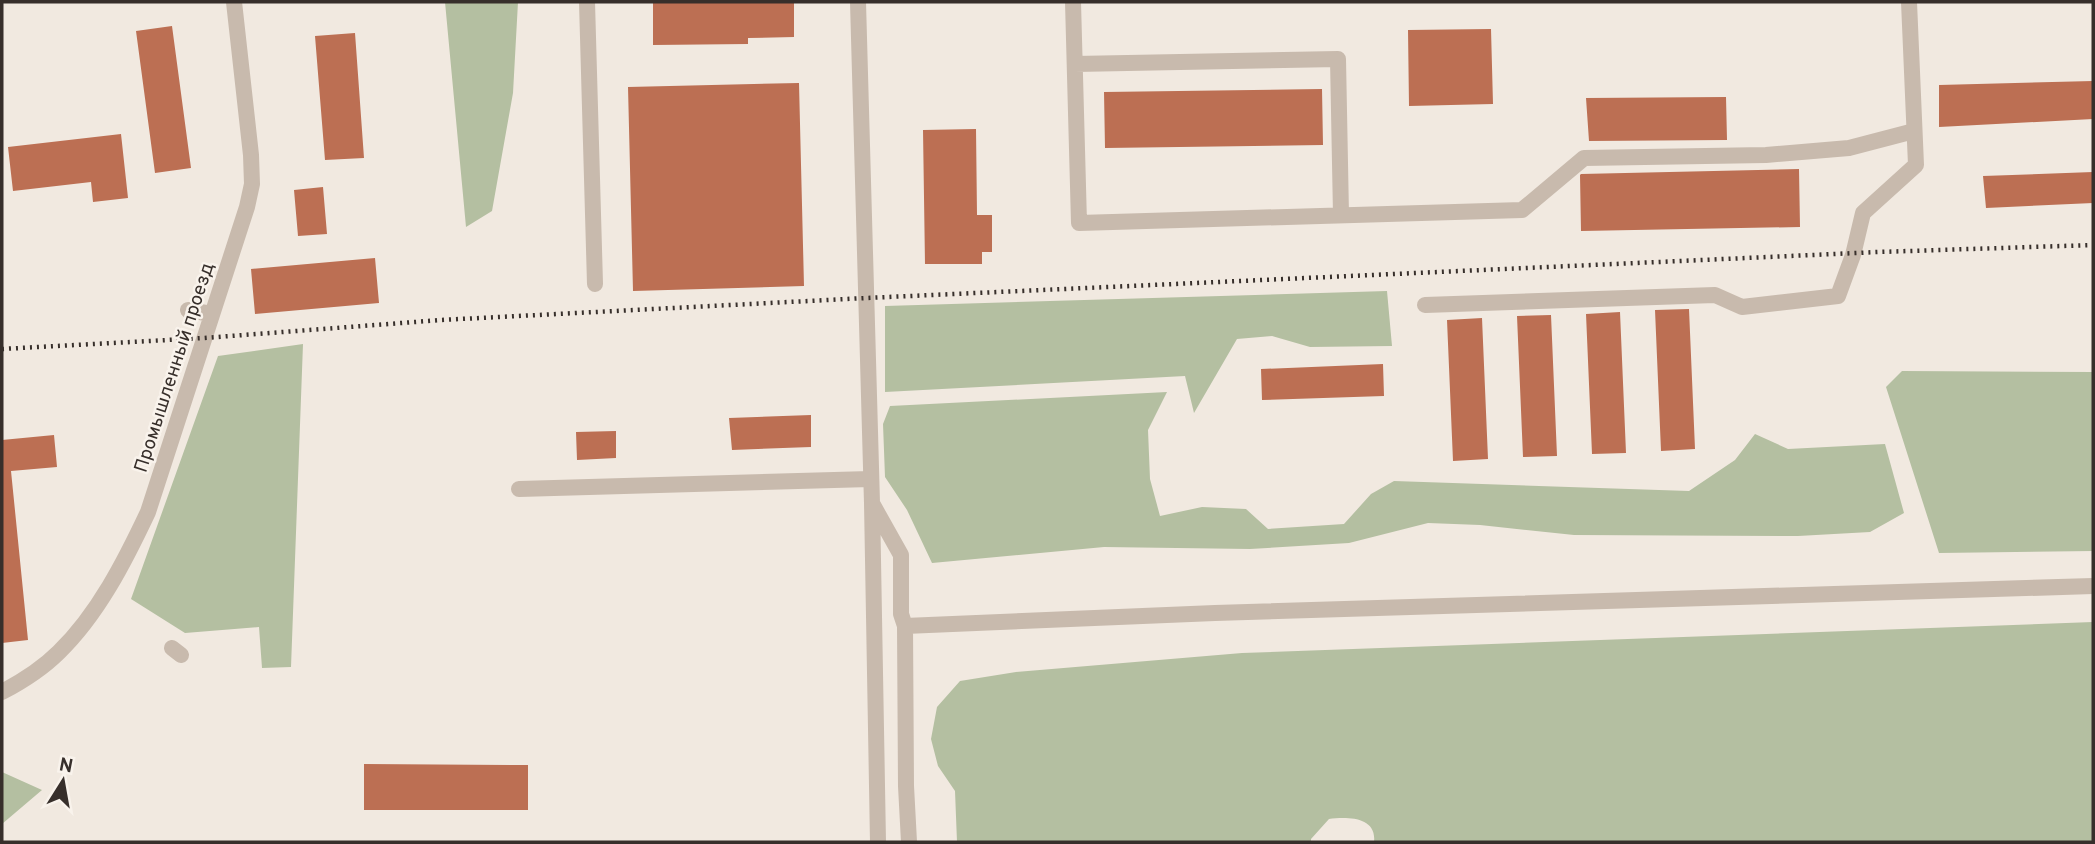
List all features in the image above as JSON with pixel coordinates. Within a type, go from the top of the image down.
[{"type":"street","name":"Промышленный проезд","points":[[2,692],[58,653],[76,633],[98,604],[133,544],[148,512],[247,207],[257,164],[234,2]]},
{"type":"street","points":[[586,2],[596,284]]},
{"type":"street","points":[[858,2],[878,842]]},
{"type":"street","points":[[1073,2],[1079,223],[1522,210],[1584,158],[1766,155],[1849,148],[1914,131]]},
{"type":"street","points":[[1425,305],[1715,295],[1742,307],[1838,296],[1853,255],[1863,213],[1916,164],[1909,2]]},
{"type":"street","points":[[1074,64],[1338,59],[1341,215]]},
{"type":"street","points":[[188,310],[212,314]]},
{"type":"street","points":[[519,489],[870,480]]},
{"type":"street","points":[[872,503],[901,555],[909,842]]},
{"type":"street","points":[[905,626],[1214,613],[2093,586]]},
{"type":"green space","points":[[445,2],[518,2],[513,93],[492,211],[466,227]]},
{"type":"green space","points":[[1387,291],[1392,346],[1310,347],[1272,336],[1237,339],[1194,413],[1185,376],[885,392],[885,306]]},
{"type":"green space","points":[[303,344],[291,667],[262,668],[259,627],[185,633],[131,599],[218,356]]},
{"type":"green space","points":[[1902,371],[2093,372],[2093,551],[1939,553],[1886,387]]},
{"type":"green space","points":[[1167,392],[1148,430],[1150,479],[1160,516],[1202,507],[1246,509],[1268,529],[1344,524],[1371,494],[1394,481],[1689,491],[1735,460],[1755,434],[1788,449],[1885,444],[1904,513],[1870,532],[1798,536],[1574,535],[1480,525],[1428,523],[1349,543],[1250,549],[1104,547],[932,563],[907,510],[885,477],[883,424],[890,406]]},
{"type":"green space","points":[[2093,622],[2093,842],[1374,842],[1374,833],[1366,823],[1344,818],[1329,819],[1311,842],[957,842],[955,791],[938,766],[931,739],[937,707],[960,681],[1016,672],[1242,653]]},
{"type":"green space","points":[[2,772],[42,790],[2,824]]},
{"type":"building","points":[[653,2],[794,2],[794,37],[748,38],[748,44],[653,45]]},
{"type":"building","points":[[172,26],[191,168],[155,173],[136,31]]},
{"type":"building","points":[[1491,29],[1493,104],[1409,106],[1408,30]]},
{"type":"building","points":[[355,33],[364,158],[325,160],[315,36]]},
{"type":"building","points":[[2093,81],[2093,119],[1939,127],[1939,85]]},
{"type":"building","points":[[799,83],[804,286],[633,291],[628,87]]},
{"type":"building","points":[[1322,89],[1323,145],[1105,148],[1104,92]]},
{"type":"building","points":[[1726,97],[1727,140],[1589,141],[1586,98]]},
{"type":"building","points":[[976,129],[977,215],[992,215],[992,252],[982,252],[982,264],[925,264],[923,130]]},
{"type":"building","points":[[121,134],[128,198],[93,202],[91,182],[13,191],[8,147]]},
{"type":"building","points":[[1799,169],[1800,227],[1581,231],[1581,174]]},
{"type":"building","points":[[2093,172],[2093,203],[1986,208],[1983,176]]},
{"type":"building","points":[[323,187],[327,234],[298,236],[294,190]]},
{"type":"building","points":[[375,258],[379,303],[255,314],[251,269]]},
{"type":"building","points":[[1689,309],[1695,449],[1661,451],[1655,310]]},
{"type":"building","points":[[1620,312],[1626,453],[1592,454],[1586,314]]},
{"type":"building","points":[[1551,315],[1557,456],[1523,457],[1517,316]]},
{"type":"building","points":[[1482,318],[1488,459],[1453,461],[1447,320]]},
{"type":"building","points":[[1383,364],[1384,396],[1262,400],[1261,369]]},
{"type":"building","points":[[811,415],[811,447],[732,450],[729,418]]},
{"type":"building","points":[[616,431],[616,458],[577,460],[576,432]]},
{"type":"building","points":[[54,435],[57,467],[11,471],[28,640],[2,643],[2,440]]},
{"type":"building","points":[[364,764],[528,765],[528,810],[364,810]]},
{"type":"railway","points":[[2,349],[204,338],[441,320],[866,298],[1878,252],[2093,245]]}]
